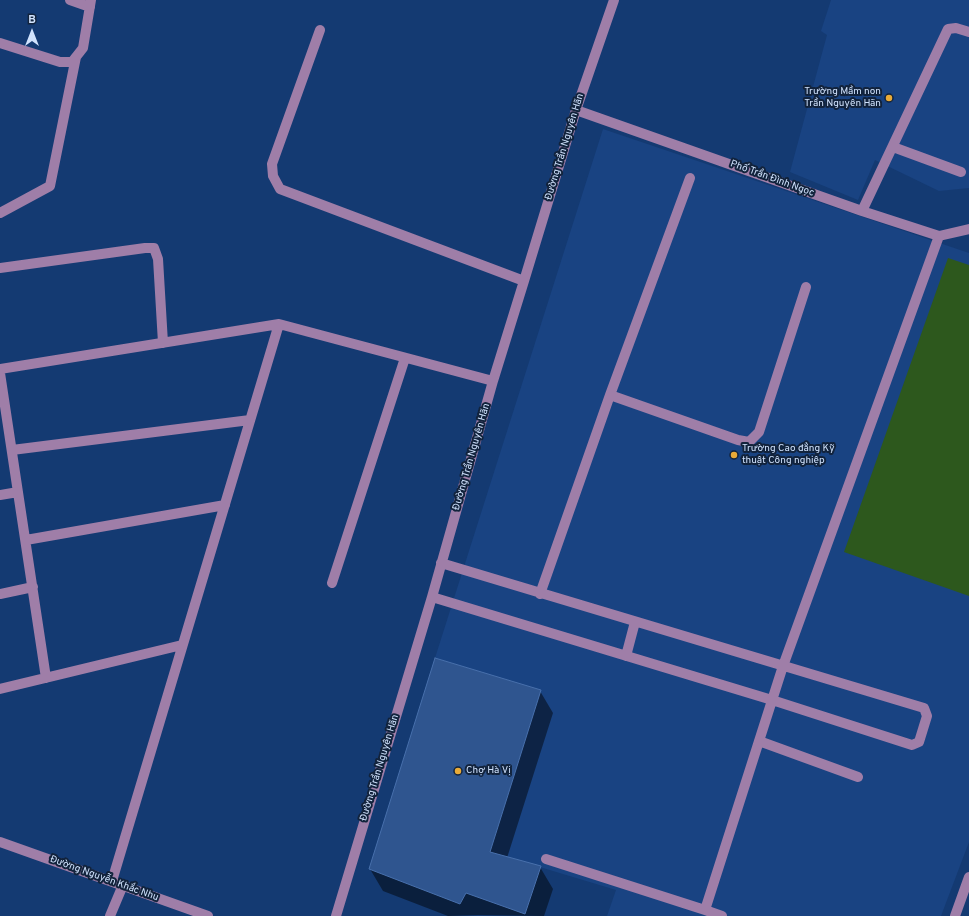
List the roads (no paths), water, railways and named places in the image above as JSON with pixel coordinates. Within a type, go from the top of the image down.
[{"type":"street","points":[[0,43],[60,62],[72,62],[83,48],[90,3],[70,0]]},
{"type":"street","name":"Đường Trần Nguyên Hãn","points":[[336,916],[432,597],[493,381],[576,110],[614,0]]},
{"type":"street","points":[[862,211],[948,29],[956,28],[969,32]]},
{"type":"street","points":[[320,30],[272,164],[273,176],[280,189],[524,281]]},
{"type":"street","points":[[0,213],[50,186],[76,57]]},
{"type":"street","name":"Phố Trần Đình Ngọc","points":[[576,110],[862,211],[938,236]]},
{"type":"street","points":[[892,146],[961,172]]},
{"type":"street","points":[[540,594],[610,395],[690,178]]},
{"type":"street","points":[[704,910],[783,666],[938,236],[969,229]]},
{"type":"street","points":[[0,268],[154,248],[158,259],[163,343]]},
{"type":"street","points":[[610,395],[738,440],[749,442],[759,432],[806,287]]},
{"type":"street","points":[[112,881],[279,324]]},
{"type":"street","points":[[0,369],[279,324],[493,381]]},
{"type":"street","points":[[332,583],[405,358]]},
{"type":"street","points":[[0,373],[46,678]]},
{"type":"street","points":[[12,450],[250,420]]},
{"type":"street","points":[[0,495],[18,492]]},
{"type":"street","points":[[26,540],[225,505]]},
{"type":"street","points":[[432,597],[772,700],[912,745],[919,742],[927,716],[924,708],[540,594],[441,563]]},
{"type":"street","points":[[0,594],[33,587]]},
{"type":"street","points":[[626,656],[635,622]]},
{"type":"street","points":[[0,689],[182,645]]},
{"type":"street","points":[[759,741],[858,777]]},
{"type":"street","name":"Đường Nguyễn Khắc Nhu","points":[[0,842],[208,916]]},
{"type":"street","points":[[546,859],[722,916]]},
{"type":"street","points":[[955,916],[969,877]]},
{"type":"street","points":[[110,916],[123,885]]},
{"type":"place","name":"Trường Mầm non Trần Nguyên Hãn","points":[[889,98]]},
{"type":"place","name":"Trường Cao đẳng Kỹ thuật Công nghiệp","points":[[734,455]]},
{"type":"place","name":"Chợ Hà Vị","points":[[458,771]]}]
